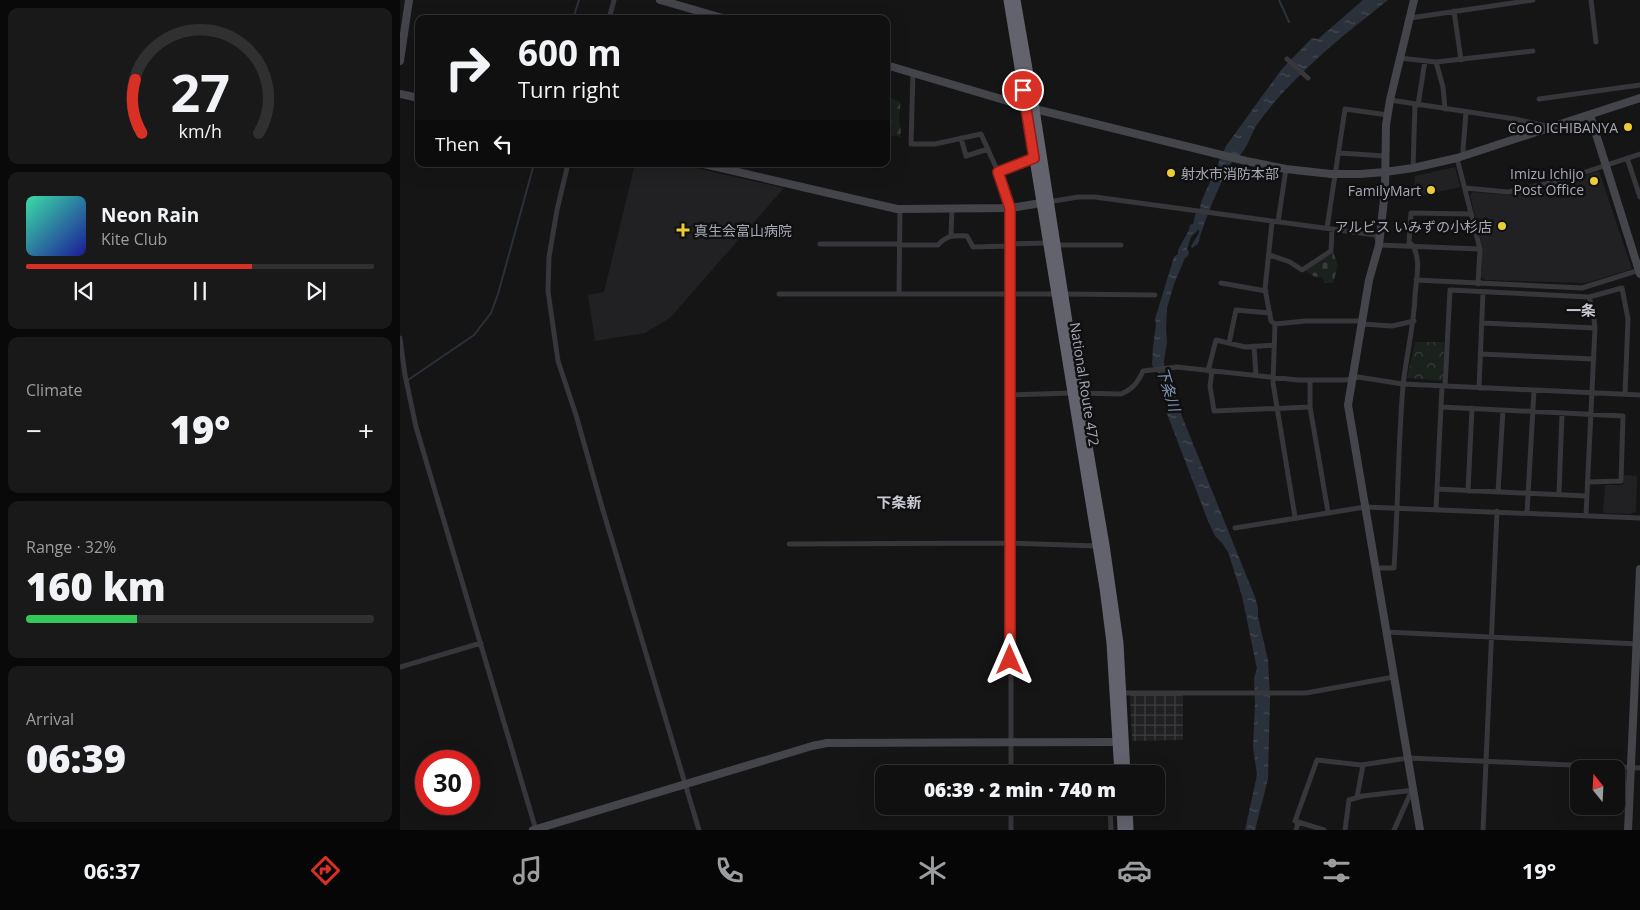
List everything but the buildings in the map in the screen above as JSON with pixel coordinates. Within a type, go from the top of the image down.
[{"type":"highway","name":"National Route 472","points":[[1008,0],[1034,158],[1045,203]]},
{"type":"highway","name":"National Route 472","points":[[1016,0],[1035,109],[1045,203],[1076,393],[1104,545],[1118,644],[1126,765]]},
{"type":"highway","name":"National Route 472","points":[[1076,393],[1096,546],[1112,643],[1118,765]]},
{"type":"highway","points":[[1121,815],[1122,830]]},
{"type":"highway","points":[[1128,815],[1129,830]]},
{"type":"street","points":[[400,61],[409,0]]},
{"type":"street","points":[[610,15],[614,0]]},
{"type":"street","points":[[660,0],[712,15]]},
{"type":"street","points":[[1414,0],[1390,100],[1379,245],[1370,280],[1348,405],[1420,830]]},
{"type":"street","points":[[1410,18],[1533,0]]},
{"type":"street","points":[[1591,0],[1596,42]]},
{"type":"street","points":[[1454,11],[1461,60]]},
{"type":"street","points":[[1399,58],[1436,62],[1533,51]]},
{"type":"street","points":[[1286,59],[1307,77]]},
{"type":"street","points":[[1412,168],[1416,104],[1425,61]]},
{"type":"street","points":[[1436,62],[1439,68],[1445,109]]},
{"type":"street","points":[[890,66],[1035,109],[1246,161],[1286,169],[1335,174],[1385,172],[1460,157],[1640,98]]},
{"type":"street","points":[[914,73],[911,144],[935,144],[981,134],[998,172],[1010,208],[1011,765]]},
{"type":"street","points":[[1539,99],[1640,85]]},
{"type":"street","points":[[400,94],[415,97]]},
{"type":"street","points":[[1390,100],[1515,119],[1552,127]]},
{"type":"street","points":[[1270,255],[1290,262],[1302,270],[1331,252],[1329,229],[1345,109],[1388,115]]},
{"type":"street","points":[[1466,112],[1463,150],[1460,157],[1470,214],[1480,249],[1478,284]]},
{"type":"street","points":[[1416,280],[1582,288],[1640,271],[1604,165],[1590,115]]},
{"type":"street","points":[[1514,139],[1515,119]]},
{"type":"street","points":[[961,138],[966,156],[988,149]]},
{"type":"street","points":[[1339,153],[1385,156]]},
{"type":"street","points":[[1465,188],[1508,192],[1558,181],[1640,154]]},
{"type":"street","points":[[998,172],[1034,158]]},
{"type":"street","points":[[1627,158],[1640,197]]},
{"type":"street","points":[[567,167],[557,210],[548,274],[548,291],[558,361],[576,415],[699,830]]},
{"type":"street","points":[[717,167],[900,209],[1010,208],[1078,197],[1095,197],[1376,236],[1379,245]]},
{"type":"street","points":[[1286,169],[1275,222],[1266,292],[1271,322],[1275,324],[1306,321],[1363,322],[1392,326],[1414,322]]},
{"type":"street","points":[[899,294],[900,209]]},
{"type":"street","points":[[951,235],[952,209]]},
{"type":"street","points":[[1376,568],[1394,568],[1403,384],[1414,322],[1418,254],[1410,242],[1411,213],[1470,214]]},
{"type":"street","points":[[820,244],[938,245],[943,239],[951,235],[967,236],[973,247],[1052,244],[1121,245]]},
{"type":"street","points":[[1379,245],[1480,249]]},
{"type":"street","points":[[1222,283],[1266,292]]},
{"type":"street","points":[[1436,509],[1441,407],[1450,290],[1589,297],[1622,288],[1628,319],[1625,394]]},
{"type":"street","points":[[1479,388],[1483,292]]},
{"type":"street","points":[[779,294],[1155,295]]},
{"type":"street","points":[[1586,515],[1595,328],[1589,297]]},
{"type":"street","points":[[1229,343],[1236,310],[1270,312]]},
{"type":"street","points":[[1482,323],[1595,328]]},
{"type":"street","points":[[1275,324],[1274,378],[1277,410],[1296,518]]},
{"type":"street","points":[[400,338],[402,377],[535,830],[827,743],[1117,742]]},
{"type":"street","points":[[1274,345],[1246,347],[1216,340],[1210,371],[1214,411],[1310,408]]},
{"type":"street","points":[[1254,346],[1256,375]]},
{"type":"street","points":[[1480,354],[1594,360]]},
{"type":"street","points":[[1011,394],[1121,394],[1138,382],[1143,371],[1174,367],[1310,381],[1346,380],[1358,377],[1403,384],[1640,395]]},
{"type":"street","points":[[1310,381],[1310,408],[1328,512]]},
{"type":"street","points":[[1527,513],[1534,390]]},
{"type":"street","points":[[1441,407],[1623,416],[1621,481],[1588,482]]},
{"type":"street","points":[[1468,490],[1472,408]]},
{"type":"street","points":[[1498,492],[1503,410]]},
{"type":"street","points":[[1558,494],[1562,413]]},
{"type":"street","points":[[1437,489],[1587,496]]},
{"type":"street","points":[[1235,528],[1365,507],[1640,518]]},
{"type":"street","points":[[1482,830],[1497,511]]},
{"type":"street","points":[[789,544],[1010,543],[1096,546]]},
{"type":"street","points":[[1628,830],[1640,568]]},
{"type":"street","points":[[1386,632],[1638,644]]},
{"type":"street","points":[[400,667],[481,643]]},
{"type":"street","points":[[1122,693],[1250,692],[1306,694],[1394,677]]},
{"type":"street","points":[[1324,830],[1295,821],[1317,760],[1363,765],[1408,758],[1535,765],[1640,768]]},
{"type":"street","points":[[1357,797],[1363,765]]},
{"type":"street","points":[[1345,830],[1349,800],[1357,797],[1413,790]]},
{"type":"street","points":[[1394,830],[1413,790]]},
{"type":"street","points":[[1011,815],[1011,830]]},
{"type":"street","points":[[1110,815],[1111,830]]},
{"type":"street","points":[[1296,830],[1298,822]]},
{"type":"shaded area","name":"真生会富山病院","points":[[634,167],[691,167],[784,188],[670,318],[645,333],[595,341],[588,295],[604,292]]},
{"type":"shaded area","points":[[1455,167],[1460,187],[1414,197],[1415,176]]},
{"type":"shaded area","points":[[1599,171],[1632,269],[1586,283],[1485,280],[1481,277],[1482,246],[1470,196],[1472,192],[1509,195],[1559,184]]},
{"type":"shaded area","points":[[1624,475],[1637,476],[1636,511],[1631,514],[1603,513],[1605,485],[1623,485]]},
{"type":"shaded area","points":[[1130,695],[1183,695],[1183,740],[1132,741]]},
{"type":"green space","points":[[890,98],[900,102],[899,118],[901,130],[900,138],[896,135],[891,137]]},
{"type":"green space","points":[[1333,252],[1338,265],[1333,283],[1325,283],[1322,278],[1313,276],[1304,270]]},
{"type":"green space","points":[[1415,342],[1444,342],[1443,381],[1407,378]]},
{"type":"water","name":"下条川","points":[[1363,0],[1388,0],[1336,42],[1303,72],[1258,123],[1244,150],[1228,167],[1211,206],[1198,244],[1192,248],[1191,246],[1199,233],[1199,229],[1191,237],[1187,250],[1189,252],[1188,256],[1185,258],[1174,284],[1167,308],[1165,372],[1171,382],[1181,414],[1255,597],[1268,660],[1270,698],[1268,779],[1255,830],[1245,830],[1257,775],[1253,747],[1254,678],[1257,669],[1242,596],[1228,552],[1215,536],[1208,521],[1166,411],[1168,405],[1164,387],[1152,365],[1155,319],[1174,257],[1178,254],[1178,250],[1190,225],[1193,224],[1196,212],[1200,209],[1201,202],[1226,146],[1281,70],[1312,38],[1318,39]]},
{"type":"waterway","points":[[574,15],[579,0]]},
{"type":"waterway","points":[[1279,0],[1289,22]]},
{"type":"waterway","points":[[408,380],[474,335],[491,313],[533,167]]},
{"type":"place","name":"CoCo ICHIBANYA","points":[[1628,127]]},
{"type":"place","name":"射水市消防本部","points":[[1171,173]]},
{"type":"place","name":"Imizu Ichijo Post Office","points":[[1594,181]]},
{"type":"place","name":"FamilyMart","points":[[1431,190]]},
{"type":"place","name":"アルビス いみずの小杉店","points":[[1502,226]]},
{"type":"place","name":"真生会富山病院","points":[[683,230]]},
{"type":"district","name":"一条","points":[[1581,310]]},
{"type":"district","name":"下条新","points":[[899,502]]},
{"type":"route","points":[[1010,660],[1010,208],[998,172],[1034,158],[1023,90]]}]
